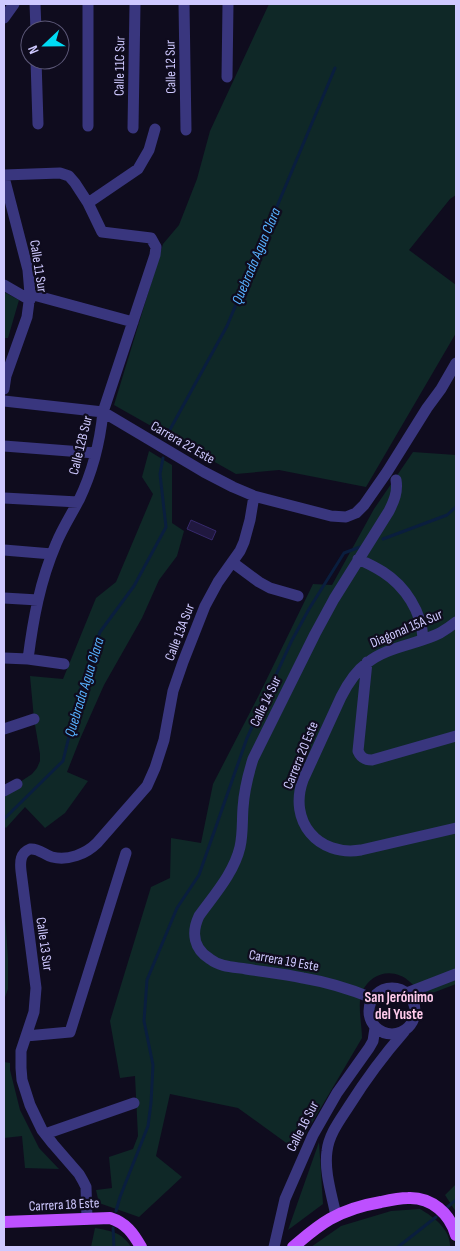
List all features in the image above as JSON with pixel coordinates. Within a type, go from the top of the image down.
[{"type":"main road","points":[[293,1247],[321,1224],[336,1216],[355,1208],[402,1198],[417,1198],[431,1203],[443,1211],[452,1223],[456,1235]]},
{"type":"main road","name":"Carrera 18 Este","points":[[4,1222],[110,1218],[124,1223],[141,1247]]},
{"type":"street","points":[[4,18],[14,4]]},
{"type":"street","points":[[35,4],[36,20]]},
{"type":"street","points":[[88,4],[88,126]]},
{"type":"street","name":"Calle 11C Sur","points":[[133,128],[135,4]]},
{"type":"street","name":"Calle 12 Sur","points":[[184,4],[186,130]]},
{"type":"street","points":[[227,77],[228,4]]},
{"type":"street","points":[[36,70],[38,124]]},
{"type":"street","points":[[4,176],[60,174],[69,176],[88,203],[138,169],[149,150],[155,129]]},
{"type":"street","name":"Calle 11 Sur","points":[[4,176],[28,270],[30,297],[27,316],[6,376],[4,389]]},
{"type":"street","name":"Calle 12B Sur","points":[[28,659],[38,600],[52,554],[61,532],[86,484],[96,453],[103,412],[155,255],[156,247],[151,238],[102,232],[88,203]]},
{"type":"street","points":[[4,285],[30,297],[133,322]]},
{"type":"street","name":"Carrera 22 Este","points":[[4,401],[103,412],[234,488],[261,499],[331,516],[346,517],[356,513],[364,505],[441,389],[456,363]]},
{"type":"street","points":[[4,446],[96,453]]},
{"type":"street","name":"Calle 14 Sur","points":[[196,945],[194,938],[199,916],[229,875],[240,848],[244,796],[253,759],[334,599],[389,512],[396,493],[396,480]]},
{"type":"street","name":"Calle 13A Sur","points":[[20,862],[23,853],[30,849],[40,850],[52,857],[76,855],[90,850],[146,786],[162,748],[173,691],[196,627],[211,594],[240,551],[248,531],[254,496]]},
{"type":"street","points":[[4,498],[78,502]]},
{"type":"street","points":[[4,550],[52,554]]},
{"type":"street","points":[[358,559],[382,571],[406,593],[420,621],[423,639]]},
{"type":"street","points":[[232,562],[270,588],[298,596]]},
{"type":"street","points":[[4,598],[38,600]]},
{"type":"street","name":"Diagonal 15A Sur","points":[[367,662],[377,656],[440,633],[456,622]]},
{"type":"street","points":[[4,658],[64,664]]},
{"type":"street","points":[[367,662],[358,751],[363,758],[372,760],[456,736]]},
{"type":"street","name":"Carrera 20 Este","points":[[367,662],[340,697],[303,780],[299,795],[299,810],[304,824],[313,836],[324,845],[346,851],[361,850],[456,828]]},
{"type":"street","points":[[4,729],[34,719]]},
{"type":"street","points":[[4,791],[17,784]]},
{"type":"street","points":[[26,1036],[70,1032],[126,853]]},
{"type":"street","name":"Calle 13 Sur","points":[[20,862],[36,988],[34,1012],[21,1051],[22,1080],[30,1105],[45,1134],[84,1181],[86,1187],[87,1218]]},
{"type":"street","name":"Carrera 19 Este","points":[[196,945],[202,954],[221,965],[304,978],[356,991],[372,998]]},
{"type":"street","points":[[407,993],[456,974]]},
{"type":"street","points":[[336,1216],[327,1166],[326,1152],[329,1140],[338,1122],[370,1073],[387,1051],[410,1027],[416,1013],[412,998],[400,989],[386,988],[378,992],[372,998],[369,1005],[371,1021],[375,1028],[389,1035],[404,1032]]},
{"type":"street","name":"Calle 16 Sur","points":[[274,1247],[285,1199],[312,1135],[337,1093],[370,1048],[375,1028]]},
{"type":"street","points":[[45,1134],[134,1103]]},
{"type":"green space","points":[[269,4],[456,4],[456,195],[450,199],[409,250],[456,285],[456,333],[366,487],[279,470],[236,474],[114,405],[163,244],[179,225],[197,179],[210,131]]},
{"type":"green space","points":[[4,292],[19,300],[8,338],[4,338]]},
{"type":"green space","points":[[149,451],[172,465],[172,523],[184,531],[177,556],[159,580],[142,618],[104,685],[80,739],[67,772],[88,781],[65,813],[45,828],[25,807],[6,828],[4,826],[4,791],[32,774],[40,761],[30,676],[63,679],[96,598],[116,582],[153,494],[142,477]]},
{"type":"green space","points":[[413,452],[456,455],[456,984],[422,997],[412,984],[397,974],[390,973],[377,976],[366,985],[362,992],[360,1008],[362,1038],[296,1150],[238,1108],[170,1094],[156,1156],[182,1177],[139,1217],[99,1203],[96,1190],[112,1188],[109,1157],[133,1149],[138,1136],[135,1076],[120,1078],[110,1021],[151,887],[170,878],[171,838],[201,843],[213,784],[313,584],[332,585],[374,509]]},
{"type":"green space","points":[[4,910],[8,958],[8,989],[4,1000]]},
{"type":"green space","points":[[4,1062],[10,1063],[20,1110],[39,1148],[59,1169],[25,1168],[22,1136],[4,1138]]},
{"type":"green space","points":[[319,1142],[323,1204],[288,1230]]},
{"type":"green space","points":[[456,1184],[456,1212],[445,1195]]},
{"type":"green space","points":[[420,1209],[436,1220],[445,1230],[450,1241],[450,1247],[311,1247],[341,1226],[391,1211]]},
{"type":"green space","points":[[95,1228],[120,1235],[131,1247],[91,1247]]},
{"type":"building","points":[[191,520],[216,531],[212,540],[187,529]]},
{"type":"waterway","name":"Quebrada Agua Clara","points":[[166,439],[227,326],[335,68]]},
{"type":"waterway","name":"Quebrada Agua Clara","points":[[4,819],[63,761],[80,691],[100,632],[134,586],[166,527],[160,474],[163,458]]},
{"type":"waterway","points":[[383,539],[447,515],[456,507]]},
{"type":"waterway","points":[[116,1211],[148,1126],[153,1065],[144,1021],[147,980],[177,908],[199,875],[247,738],[291,642],[344,553],[360,547]]},
{"type":"waterway","points":[[445,1209],[456,1200]]},
{"type":"waterway","points":[[398,1247],[436,1217]]},
{"type":"waterway","points":[[113,1228],[114,1247]]},
{"type":"district","name":"San Jerónimo del Yuste","points":[[399,1006]]}]
